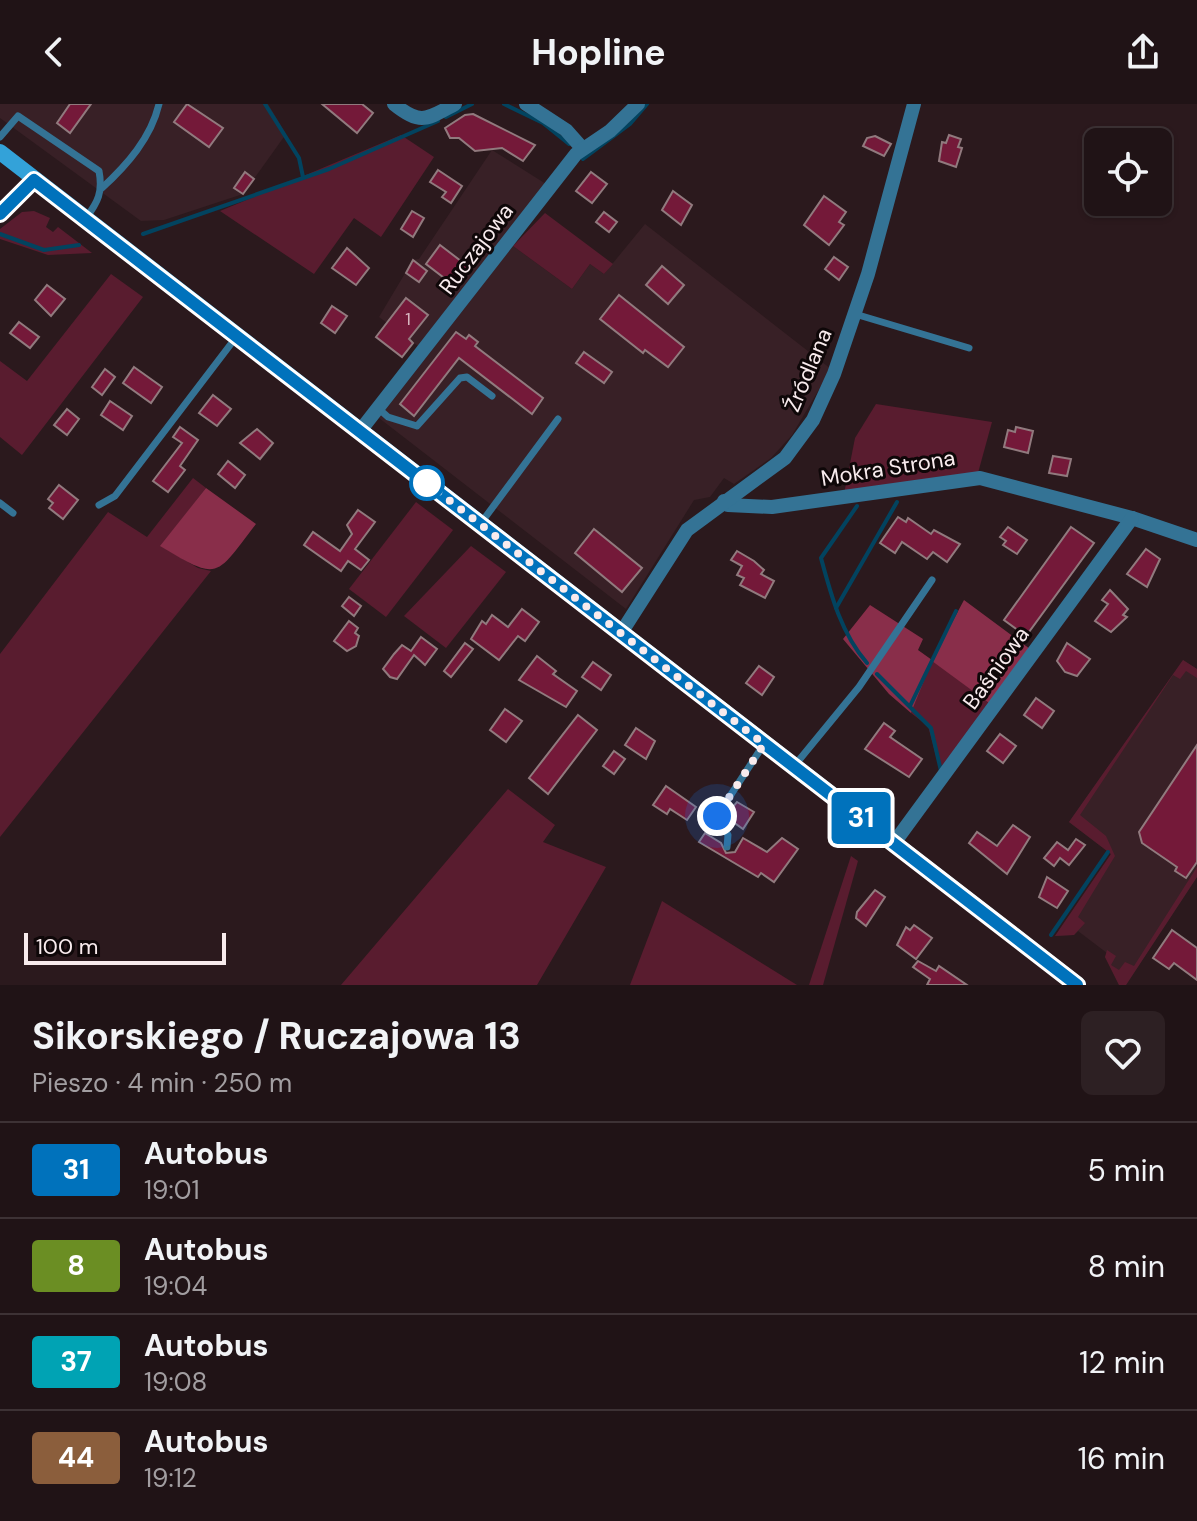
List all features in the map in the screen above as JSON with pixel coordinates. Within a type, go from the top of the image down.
[{"type":"main road","points":[[0,152],[1078,985]]},
{"type":"main road","points":[[0,214],[34,180]]},
{"type":"street","points":[[394,104],[414,119],[421,119],[455,104]]},
{"type":"street","points":[[526,104],[566,130],[582,148]]},
{"type":"street","name":"Ruczajowa","points":[[360,431],[582,148],[610,131],[638,104]]},
{"type":"street","name":"Źródlana","points":[[621,633],[687,530],[770,470],[804,434],[830,384],[855,314],[888,207],[914,104]]},
{"type":"street","name":"Mokra Strona","points":[[724,501],[728,505],[772,507],[966,478],[1024,488],[1197,540]]},
{"type":"street","name":"Baśniowa","points":[[894,843],[1132,518]]},
{"type":"lane","points":[[102,188],[129,163],[156,116],[159,104]]},
{"type":"lane","points":[[0,137],[18,116],[99,171],[102,188],[98,203],[84,219]]},
{"type":"lane","points":[[855,314],[969,348]]},
{"type":"lane","points":[[99,505],[115,496],[237,336]]},
{"type":"lane","points":[[379,409],[388,417],[417,426],[460,378],[467,377],[492,396]]},
{"type":"lane","points":[[480,524],[558,419]]},
{"type":"lane","points":[[0,503],[13,513]]},
{"type":"lane","points":[[793,766],[859,687],[932,580]]},
{"type":"lane","points":[[727,847],[728,835],[717,816],[764,744]]},
{"type":"shaded area","points":[[0,104],[268,104],[286,134],[243,194],[164,220],[141,221],[0,118]]},
{"type":"shaded area","points":[[401,135],[434,157],[381,237],[354,218],[314,274],[220,211]]},
{"type":"shaded area","points":[[492,150],[546,184],[422,349],[379,317],[413,260],[419,259]]},
{"type":"shaded area","points":[[34,211],[50,218],[46,227],[53,232],[58,227],[92,253],[48,255],[0,239],[0,229],[22,212]]},
{"type":"shaded area","points":[[545,213],[613,264],[604,274],[590,264],[572,289],[513,246]]},
{"type":"shaded area","points":[[645,224],[831,369],[792,435],[771,458],[734,484],[724,478],[710,497],[694,500],[626,609],[379,418],[513,246],[572,289],[590,264],[604,274]]},
{"type":"shaded area","points":[[111,274],[143,297],[22,455],[0,437],[0,361],[27,381]]},
{"type":"shaded area","points":[[876,404],[992,422],[978,473],[844,494],[855,438]]},
{"type":"shaded area","points":[[193,478],[206,488],[161,546],[198,568],[211,571],[0,837],[0,654],[108,512],[147,537]]},
{"type":"shaded area","points":[[206,488],[256,524],[223,564],[206,569],[160,546]]},
{"type":"shaded area","points":[[416,502],[453,530],[386,617],[349,589]]},
{"type":"shaded area","points":[[471,546],[506,572],[446,648],[404,616]]},
{"type":"shaded area","points":[[964,600],[1030,649],[989,703],[932,661],[911,713],[889,694],[843,639],[870,605],[923,639],[918,650],[932,660]]},
{"type":"shaded area","points":[[932,660],[989,703],[940,771],[928,726],[911,713]]},
{"type":"shaded area","points":[[1183,660],[1197,669],[1197,877],[1126,985],[1119,985],[1105,957],[1107,953],[1078,931],[1074,935],[1055,936],[1111,854],[1069,822]]},
{"type":"shaded area","points":[[1183,660],[1197,669],[1197,678],[1186,671],[1180,679],[1173,675],[1080,815],[1106,836],[1115,856],[1078,917],[1085,923],[1074,935],[1055,936],[1111,854],[1069,822]]},
{"type":"shaded area","points":[[508,789],[555,825],[543,842],[606,867],[537,985],[341,985]]},
{"type":"shaded area","points":[[851,856],[858,861],[823,985],[809,985]]},
{"type":"shaded area","points":[[1197,867],[1197,877],[1126,985],[1119,985],[1105,957],[1107,950],[1116,956],[1111,965],[1119,970],[1125,962],[1134,966]]},
{"type":"shaded area","points":[[662,901],[797,985],[630,985]]},
{"type":"building","points":[[70,104],[91,104],[70,133],[57,123]]},
{"type":"building","points":[[187,104],[223,128],[209,147],[174,122]]},
{"type":"building","points":[[322,104],[362,104],[373,113],[357,133]]},
{"type":"building","points":[[473,114],[535,145],[523,161],[502,148],[475,151],[459,138],[450,138],[445,128],[465,115]]},
{"type":"building","points":[[949,135],[961,139],[958,147],[962,148],[956,167],[939,161],[942,142],[946,143]]},
{"type":"building","points":[[875,136],[891,144],[884,156],[863,146],[867,138]]},
{"type":"building","points":[[438,170],[462,186],[451,203],[442,197],[446,192],[430,182]]},
{"type":"building","points":[[245,172],[254,179],[243,194],[234,188]]},
{"type":"building","points":[[591,172],[607,184],[592,203],[576,191]]},
{"type":"building","points":[[673,191],[692,205],[681,225],[662,210]]},
{"type":"building","points":[[824,196],[846,212],[839,222],[844,225],[829,245],[804,225]]},
{"type":"building","points":[[412,211],[424,218],[413,237],[401,229]]},
{"type":"building","points":[[604,212],[617,222],[609,232],[596,222]]},
{"type":"building","points":[[440,245],[470,268],[456,287],[426,264]]},
{"type":"building","points":[[347,248],[369,268],[356,285],[332,268]]},
{"type":"building","points":[[834,257],[848,267],[839,280],[825,269]]},
{"type":"building","points":[[413,260],[427,271],[419,282],[406,273]]},
{"type":"building","points":[[662,266],[684,285],[668,304],[646,285]]},
{"type":"building","points":[[47,285],[65,299],[51,316],[35,300]]},
{"type":"building","points":[[619,295],[684,347],[668,367],[645,350],[643,353],[600,319]]},
{"type":"building","points":[[406,298],[428,315],[409,339],[413,343],[402,357],[376,337]]},
{"type":"building","points":[[332,306],[347,316],[335,333],[321,323]]},
{"type":"building","points":[[19,322],[39,337],[30,348],[10,333]]},
{"type":"building","points":[[456,332],[466,339],[469,335],[478,342],[475,346],[543,398],[532,414],[459,358],[414,416],[400,404]]},
{"type":"building","points":[[584,352],[612,372],[604,383],[576,363]]},
{"type":"building","points":[[134,367],[162,387],[151,403],[123,383]]},
{"type":"building","points":[[105,369],[115,377],[102,395],[92,387]]},
{"type":"building","points":[[213,395],[231,409],[217,426],[199,413]]},
{"type":"building","points":[[110,401],[132,416],[123,430],[101,415]]},
{"type":"building","points":[[67,409],[79,419],[67,435],[54,425]]},
{"type":"building","points":[[180,427],[198,440],[180,466],[185,470],[168,492],[153,481],[182,443],[173,437]]},
{"type":"building","points":[[1016,427],[1033,431],[1028,453],[1004,447],[1008,430],[1015,432]]},
{"type":"building","points":[[257,429],[273,443],[260,459],[240,443]]},
{"type":"building","points":[[1053,456],[1071,459],[1067,476],[1049,473]]},
{"type":"building","points":[[228,461],[245,475],[235,488],[218,474]]},
{"type":"building","points":[[59,485],[78,500],[63,519],[49,508],[53,503],[48,499]]},
{"type":"building","points":[[358,510],[375,522],[355,549],[369,560],[361,570],[348,561],[341,571],[304,545],[313,532],[340,551],[352,534],[347,525]]},
{"type":"building","points":[[898,517],[906,522],[908,518],[931,534],[934,530],[960,544],[947,562],[933,552],[927,559],[902,542],[895,553],[880,543]]},
{"type":"building","points":[[1008,527],[1027,540],[1017,554],[1003,545],[1006,541],[1000,537]]},
{"type":"building","points":[[1071,527],[1094,543],[1026,636],[1004,620]]},
{"type":"building","points":[[594,529],[642,568],[622,592],[575,553]]},
{"type":"building","points":[[1146,549],[1160,559],[1147,587],[1127,574]]},
{"type":"building","points":[[737,551],[754,561],[764,570],[761,574],[774,581],[765,598],[740,585],[744,578],[737,575],[742,566],[731,560]]},
{"type":"building","points":[[1110,590],[1128,609],[1123,615],[1127,617],[1111,632],[1095,621],[1108,604],[1102,600]]},
{"type":"building","points":[[349,597],[361,606],[354,616],[342,606]]},
{"type":"building","points":[[522,609],[539,622],[525,641],[518,636],[499,660],[471,639],[482,621],[486,624],[492,615],[508,627]]},
{"type":"building","points":[[349,621],[358,628],[355,633],[359,636],[356,646],[347,651],[334,641]]},
{"type":"building","points":[[421,637],[437,649],[425,665],[414,655],[397,679],[390,677],[383,669],[394,654],[402,645],[411,651]]},
{"type":"building","points":[[465,643],[473,649],[451,677],[444,671]]},
{"type":"building","points":[[1067,643],[1090,659],[1077,676],[1065,672],[1057,661]]},
{"type":"building","points":[[537,656],[556,671],[553,674],[577,691],[566,707],[519,680]]},
{"type":"building","points":[[593,662],[611,675],[601,690],[582,677]]},
{"type":"building","points":[[759,666],[774,677],[762,695],[746,683]]},
{"type":"building","points":[[1036,698],[1054,711],[1042,728],[1024,715]]},
{"type":"building","points":[[505,709],[522,721],[506,742],[490,730]]},
{"type":"building","points":[[578,715],[597,730],[548,794],[529,778]]},
{"type":"building","points":[[884,723],[895,731],[890,737],[922,759],[909,777],[865,749]]},
{"type":"building","points":[[636,728],[655,741],[646,759],[625,745]]},
{"type":"building","points":[[1000,734],[1016,746],[1003,763],[987,751]]},
{"type":"building","points":[[1197,745],[1197,862],[1186,878],[1175,871],[1177,867],[1142,843],[1139,832]]},
{"type":"building","points":[[614,751],[625,759],[614,774],[603,766]]},
{"type":"building","points":[[666,786],[696,807],[687,820],[670,809],[667,814],[653,805]]},
{"type":"building","points":[[737,802],[754,812],[743,829],[725,816]]},
{"type":"building","points":[[1013,825],[1030,837],[1007,874],[969,843],[977,832],[997,846]]},
{"type":"building","points":[[705,833],[721,843],[726,853],[735,852],[743,838],[767,852],[782,838],[798,849],[774,882],[761,873],[758,877],[699,842]]},
{"type":"building","points":[[1076,839],[1085,845],[1069,865],[1060,858],[1054,866],[1044,858],[1057,842],[1068,850]]},
{"type":"building","points":[[1047,877],[1068,891],[1057,908],[1039,897]]},
{"type":"building","points":[[875,890],[885,897],[866,926],[856,918],[857,912]]},
{"type":"building","points":[[914,925],[932,938],[916,959],[897,945],[906,927],[910,930]]},
{"type":"building","points":[[1172,930],[1197,948],[1197,980],[1174,963],[1169,969],[1153,958]]},
{"type":"building","points":[[918,961],[936,971],[939,966],[967,985],[927,985],[930,979],[913,967]]},
{"type":"waterway","points":[[265,104],[299,158],[303,177]]},
{"type":"waterway","points":[[446,117],[472,104]]},
{"type":"waterway","points":[[504,104],[543,123],[569,144]]},
{"type":"waterway","points":[[583,159],[630,124],[647,104]]},
{"type":"waterway","points":[[143,234],[329,169],[438,121]]},
{"type":"waterway","points":[[0,234],[44,250],[79,245]]},
{"type":"waterway","points":[[836,608],[897,502]]},
{"type":"waterway","points":[[857,506],[821,558],[844,626],[867,663]]},
{"type":"waterway","points":[[910,706],[956,611]]},
{"type":"waterway","points":[[877,674],[931,728],[941,771]]},
{"type":"waterway","points":[[1051,935],[1108,852]]},
{"type":"bus line","name":"31","points":[[0,214],[34,180],[1077,985]]},
{"type":"route","points":[[427,483],[764,744],[717,816]]}]
